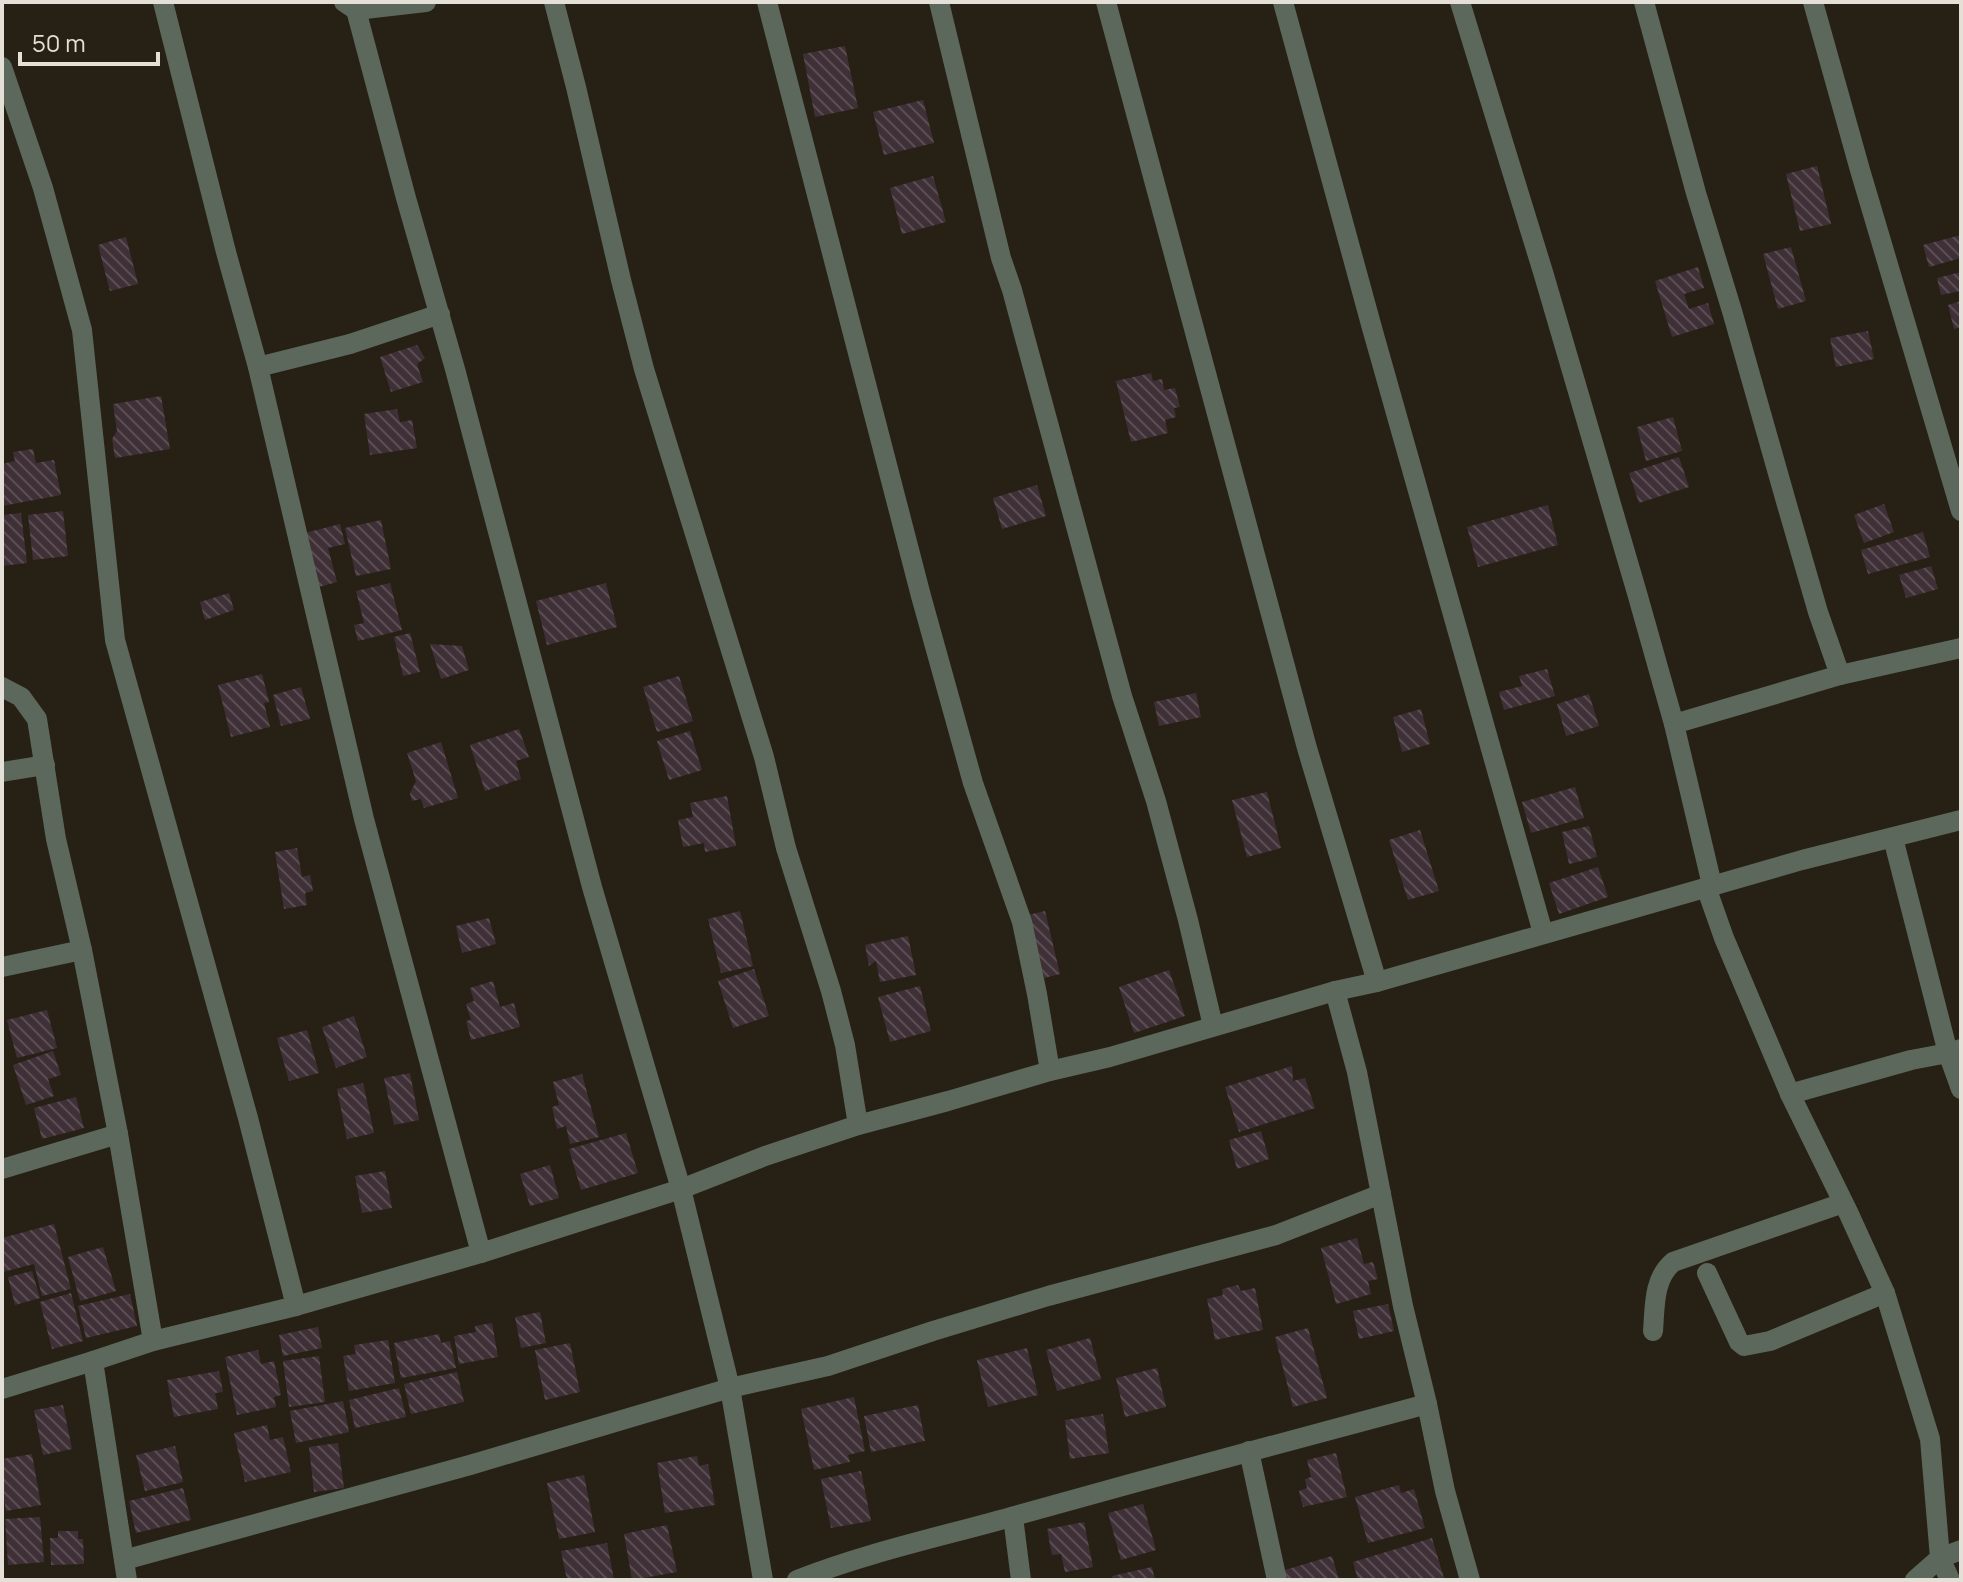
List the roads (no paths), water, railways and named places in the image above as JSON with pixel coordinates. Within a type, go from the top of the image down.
[{"type":"street","points":[[163,2],[258,367],[364,819],[481,1253]]},
{"type":"street","points":[[426,2],[350,6],[440,314],[592,887],[681,1189],[730,1388],[763,1580]]},
{"type":"street","points":[[554,2],[644,369],[764,757],[786,848],[831,991],[845,1045],[858,1125]]},
{"type":"street","points":[[767,2],[921,596],[973,783],[1022,922],[1050,1071]]},
{"type":"street","points":[[939,2],[1001,258],[1122,696],[1156,801],[1213,1026]]},
{"type":"street","points":[[1106,2],[1307,748],[1377,982]]},
{"type":"street","points":[[1283,2],[1388,387],[1543,933]]},
{"type":"street","points":[[1460,2],[1543,272],[1674,724],[1712,885],[1706,887]]},
{"type":"street","points":[[1644,2],[1818,612],[1840,675]]},
{"type":"street","points":[[1813,2],[1961,511]]},
{"type":"street","points":[[2,67],[43,188],[82,330],[115,640],[248,1118],[296,1306]]},
{"type":"street","points":[[258,367],[350,344],[440,314]]},
{"type":"street","points":[[1674,724],[1840,675],[1961,648]]},
{"type":"street","points":[[2,687],[21,697],[37,719],[56,839],[82,950],[118,1134],[153,1341]]},
{"type":"street","points":[[2,772],[45,765]]},
{"type":"street","points":[[2,1389],[153,1341],[296,1306],[481,1253],[681,1189],[765,1156],[858,1125],[1110,1057],[1802,860],[1961,820]]},
{"type":"street","points":[[1893,838],[1955,1051],[1961,1089]]},
{"type":"street","points":[[1706,887],[1724,938],[1790,1094],[1885,1293],[1930,1439],[1940,1558],[1950,1580]]},
{"type":"street","points":[[2,967],[82,950]]},
{"type":"street","points":[[1335,991],[1357,1072],[1403,1306],[1445,1491],[1470,1580]]},
{"type":"street","points":[[1790,1094],[1955,1051]]},
{"type":"street","points":[[2,1169],[118,1134]]},
{"type":"street","points":[[93,1361],[126,1570],[730,1388],[828,1366],[1048,1296],[1276,1235],[1381,1194]]},
{"type":"street","points":[[1653,1331],[1657,1287],[1661,1276],[1673,1262],[1843,1203]]},
{"type":"street","points":[[1707,1273],[1739,1342],[1744,1346],[1770,1341],[1885,1293]]},
{"type":"street","points":[[797,1580],[929,1538],[1427,1404]]},
{"type":"street","points":[[1249,1451],[1277,1580]]},
{"type":"street","points":[[1013,1517],[1021,1580]]},
{"type":"street","points":[[1915,1580],[1940,1558],[1961,1550]]}]
